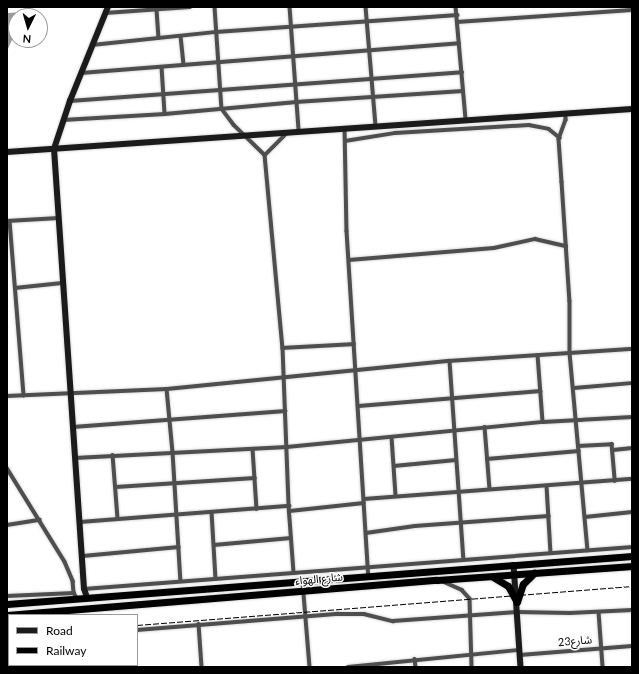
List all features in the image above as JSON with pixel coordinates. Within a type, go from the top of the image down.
[{"type":"highway","name":"شارع الهواء","points":[[7,604],[78,600],[87,598],[632,556]]},
{"type":"highway","name":"شارع الهواء","points":[[31,614],[88,612],[305,591],[632,566]]},
{"type":"highway","points":[[517,602],[523,584],[534,573]]},
{"type":"highway","points":[[491,576],[508,586],[517,602]]},
{"type":"highway","points":[[87,598],[88,612]]},
{"type":"highway","points":[[78,600],[78,612]]},
{"type":"street","points":[[87,598],[84,589],[83,556],[62,283],[54,150],[70,101],[108,7]]},
{"type":"street","points":[[105,14],[190,7]]},
{"type":"street","points":[[215,7],[222,109],[245,136],[265,155],[283,348],[289,506],[294,573]]},
{"type":"street","points":[[290,7],[299,131]]},
{"type":"street","points":[[366,7],[376,126]]},
{"type":"street","points":[[456,7],[466,119]]},
{"type":"street","points":[[157,10],[159,38]]},
{"type":"street","points":[[457,22],[632,10]]},
{"type":"street","points":[[92,44],[367,20],[457,16]]},
{"type":"street","points":[[181,36],[184,65]]},
{"type":"street","points":[[81,73],[459,43]]},
{"type":"street","points":[[162,67],[165,114]]},
{"type":"street","points":[[70,101],[462,72]]},
{"type":"street","points":[[63,120],[165,114],[374,96],[463,91]]},
{"type":"street","points":[[7,152],[54,150],[466,119],[632,109]]},
{"type":"street","points":[[566,113],[566,120],[560,138],[570,301],[570,353],[588,550]]},
{"type":"street","points":[[345,141],[395,134],[529,125],[549,129],[560,138]]},
{"type":"street","points":[[344,128],[349,260],[369,576]]},
{"type":"street","points":[[265,155],[288,132]]},
{"type":"street","points":[[24,395],[9,221],[58,218]]},
{"type":"street","points":[[349,260],[494,248],[535,239],[566,246]]},
{"type":"street","points":[[15,288],[62,283]]},
{"type":"street","points":[[283,348],[354,344]]},
{"type":"street","points":[[7,396],[167,389],[450,362],[632,349]]},
{"type":"street","points":[[538,355],[543,422]]},
{"type":"street","points":[[450,362],[464,560]]},
{"type":"street","points":[[573,388],[632,383]]},
{"type":"street","points":[[167,389],[173,452],[181,581]]},
{"type":"street","points":[[359,406],[540,391]]},
{"type":"street","points":[[73,427],[285,411]]},
{"type":"street","points":[[75,458],[287,447],[576,419],[632,417]]},
{"type":"street","points":[[485,427],[490,489]]},
{"type":"street","points":[[392,437],[396,496]]},
{"type":"street","points":[[578,446],[612,444],[615,481]]},
{"type":"street","points":[[612,450],[632,448]]},
{"type":"street","points":[[253,449],[257,509]]},
{"type":"street","points":[[487,459],[579,451]]},
{"type":"street","points":[[113,455],[118,518]]},
{"type":"street","points":[[394,466],[456,460]]},
{"type":"street","points":[[7,468],[40,520],[64,562],[73,582],[74,592],[78,600]]},
{"type":"street","points":[[116,487],[255,478]]},
{"type":"street","points":[[290,511],[396,496],[632,479]]},
{"type":"street","points":[[547,486],[550,553]]},
{"type":"street","points":[[80,522],[289,506]]},
{"type":"street","points":[[212,512],[216,579]]},
{"type":"street","points":[[585,517],[632,512]]},
{"type":"street","points":[[366,533],[461,522],[549,516]]},
{"type":"street","points":[[7,525],[40,520]]},
{"type":"street","points":[[214,545],[291,538]]},
{"type":"street","points":[[83,556],[179,547]]},
{"type":"street","points":[[84,589],[632,547]]},
{"type":"street","points":[[514,565],[520,667]]},
{"type":"street","points":[[437,580],[455,586],[468,595],[471,607],[472,667]]},
{"type":"street","points":[[304,582],[310,667]]},
{"type":"street","points":[[7,596],[74,592]]},
{"type":"street","points":[[138,630],[199,624],[364,614],[393,621],[517,612],[599,612],[632,610]]},
{"type":"street","points":[[599,612],[603,667]]},
{"type":"street","points":[[199,624],[202,667]]},
{"type":"street","name":"شارع23","points":[[348,667],[382,665],[415,659],[471,654],[632,646]]},
{"type":"street","points":[[415,659],[416,667]]},
{"type":"shaded area","points":[[7,13],[8,48],[7,51]]},
{"type":"railway","points":[[138,625],[632,586]]}]
